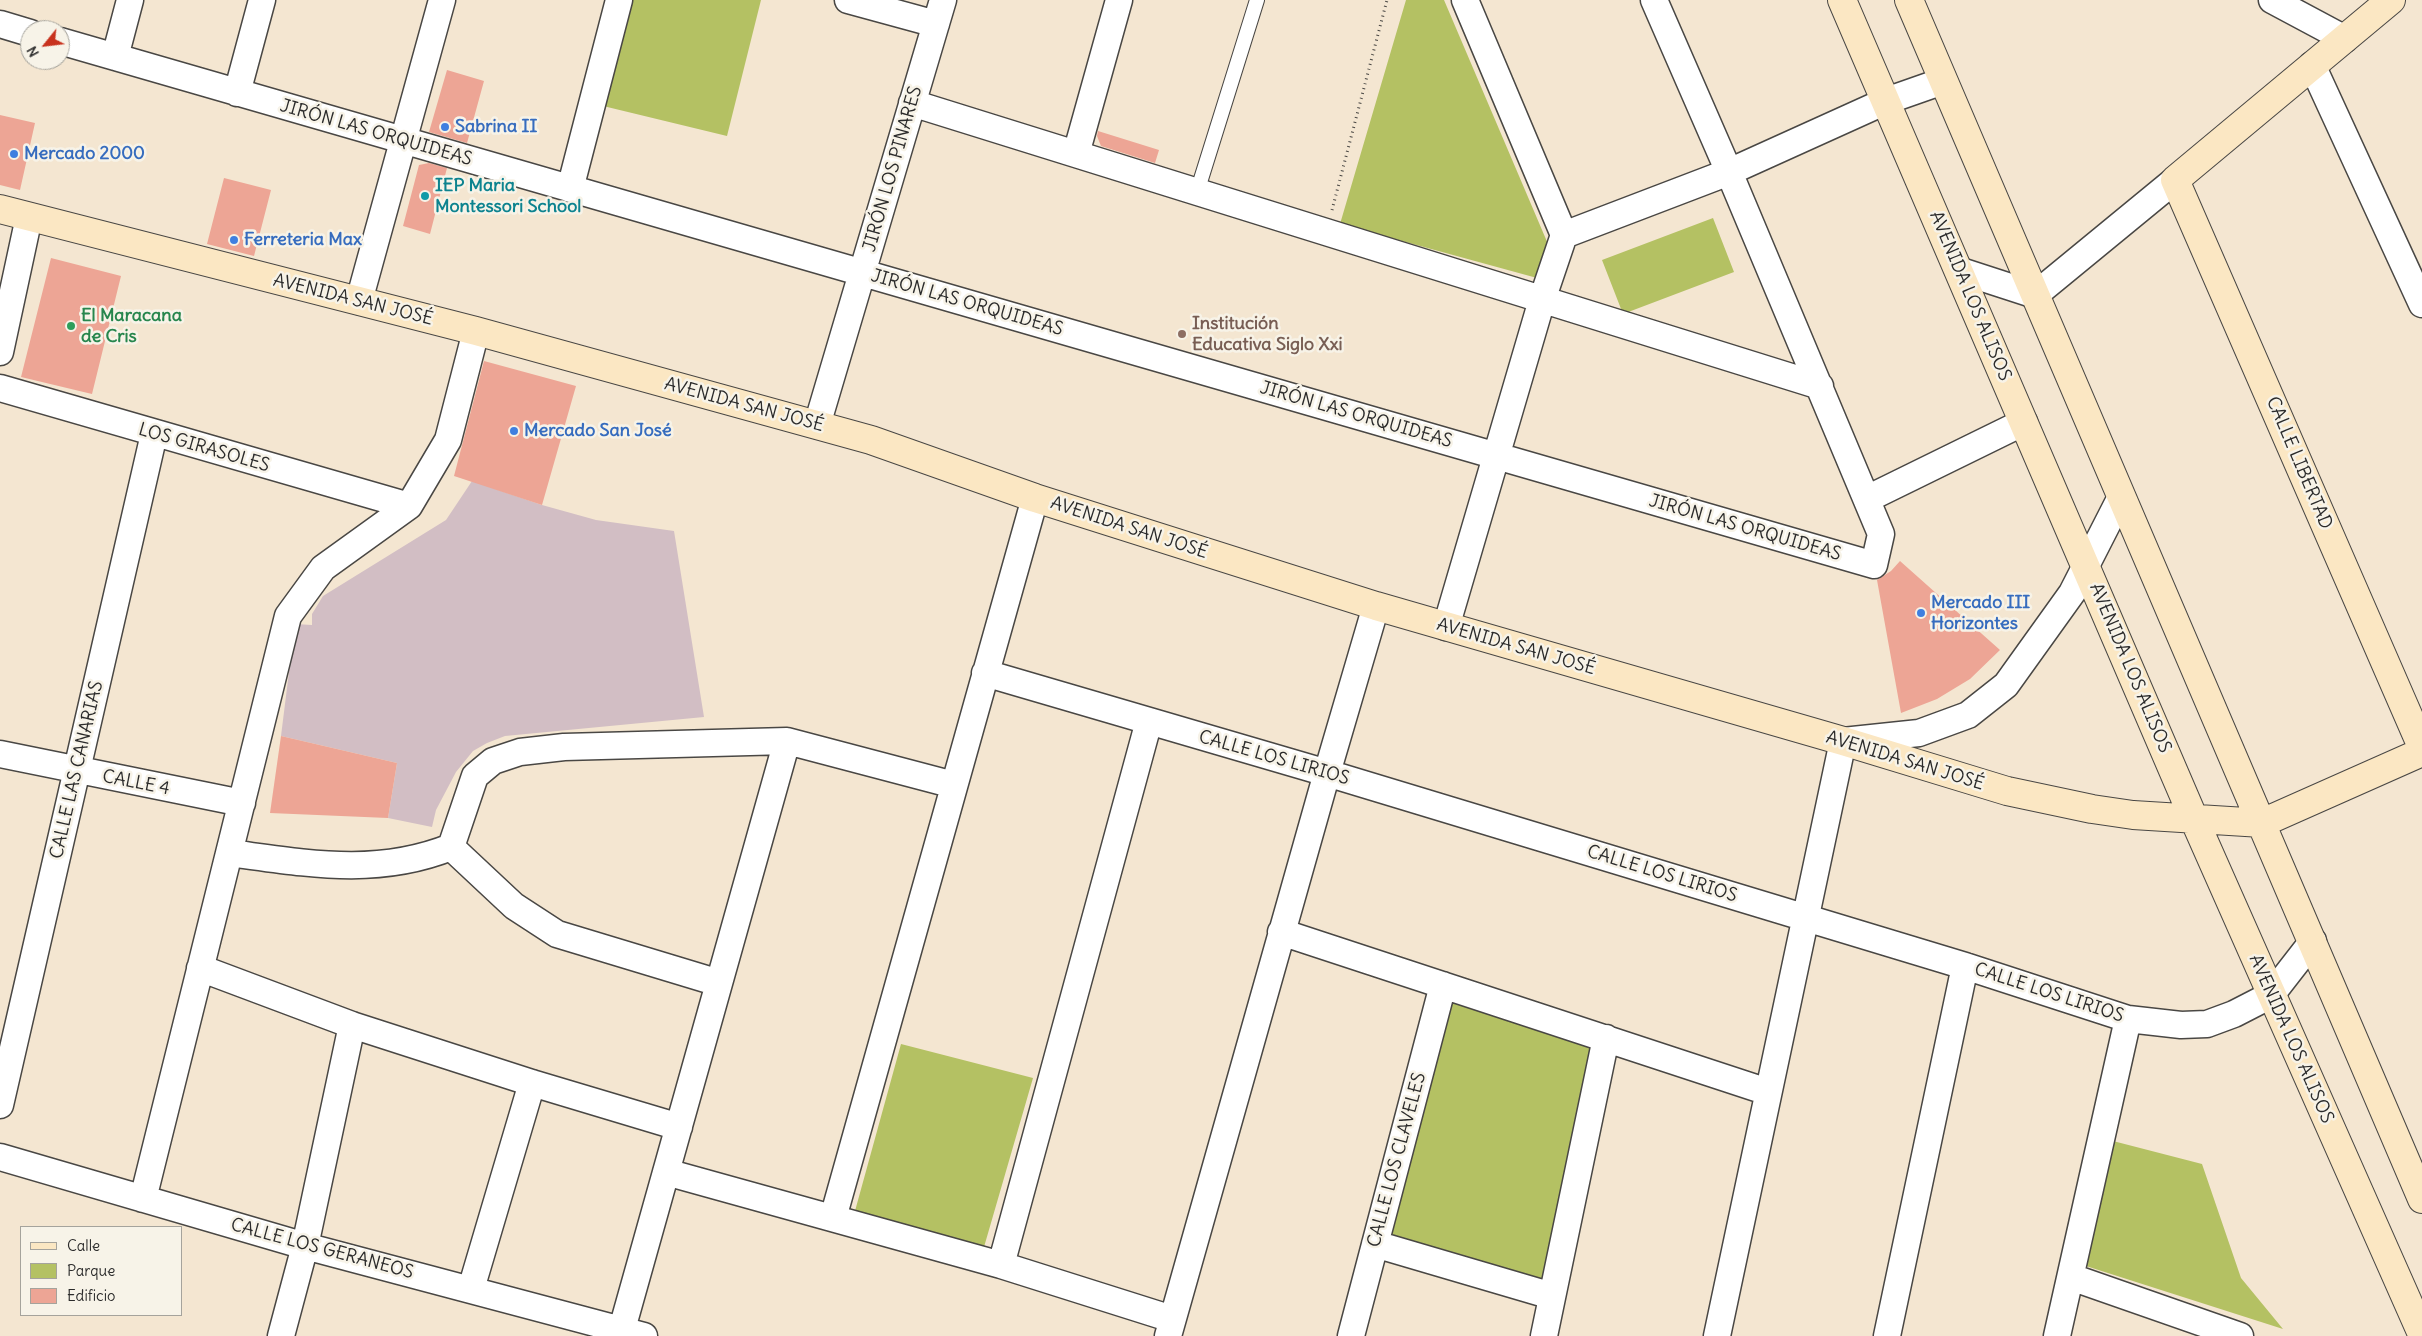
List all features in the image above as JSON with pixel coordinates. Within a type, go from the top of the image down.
[{"type":"street","points":[[115,57],[130,0]]},
{"type":"street","points":[[237,93],[262,0]]},
{"type":"street","points":[[359,301],[442,0]]},
{"type":"street","points":[[570,189],[619,0]]},
{"type":"street","points":[[848,0],[939,12]]},
{"type":"street","points":[[1076,154],[1119,0]]},
{"type":"street","points":[[1446,627],[1542,300],[1564,235],[1465,0]]},
{"type":"street","points":[[1654,0],[1867,499],[2024,422]]},
{"type":"street","name":"AVENIDA LOS ALISOS","points":[[1842,0],[2194,819],[2422,1334]]},
{"type":"street","points":[[1909,0],[2422,1199]]},
{"type":"street","points":[[2272,0],[2345,39]]},
{"type":"street","points":[[2035,296],[2391,0]]},
{"type":"street","name":"JIRÓN LOS PINARES","points":[[817,425],[939,12]]},
{"type":"street","points":[[0,24],[20,30]]},
{"type":"street","name":"JIRÓN LAS ORQUIDEAS","points":[[70,44],[1874,565],[1882,534],[1867,499]]},
{"type":"street","points":[[2312,66],[2422,304]]},
{"type":"street","points":[[1564,235],[1729,172],[1886,101],[1943,81]]},
{"type":"street","points":[[912,103],[1820,386]]},
{"type":"street","name":"CALLE LIBERTAD","points":[[2175,180],[2422,747]]},
{"type":"street","name":"AVENIDA SAN JOSÉ","points":[[0,210],[476,331],[871,440],[1035,498],[1376,606],[1843,741],[2007,791],[2092,809],[2194,819],[2262,823]]},
{"type":"street","points":[[0,352],[28,217]]},
{"type":"street","points":[[1958,270],[2035,296]]},
{"type":"street","points":[[143,1199],[288,616],[323,568],[409,506],[448,440],[476,331]]},
{"type":"street","name":"LOS GIRASOLES","points":[[0,388],[154,434],[409,506]]},
{"type":"street","name":"CALLE LAS CANARIAS","points":[[0,1105],[154,434]]},
{"type":"street","points":[[1717,1336],[1843,741],[1919,733],[1968,715],[2006,685],[2072,594],[2121,497]]},
{"type":"street","points":[[833,1218],[1035,498]]},
{"type":"street","points":[[666,1172],[1001,1265],[1170,1327],[1281,932],[1376,606]]},
{"type":"street","name":"CALLE LOS LIRIOS","points":[[985,673],[1327,773],[1965,966],[2128,1019],[2181,1026],[2208,1024],[2234,1014],[2271,995],[2312,941]]},
{"type":"street","points":[[1001,1265],[1149,721]]},
{"type":"street","points":[[229,853],[327,866],[374,865],[426,857],[451,847],[475,776],[493,761],[520,752],[564,747],[787,741],[954,785]]},
{"type":"street","points":[[633,1332],[666,1172],[787,741]]},
{"type":"street","points":[[2262,823],[2422,752]]},
{"type":"street","name":"CALLE 4","points":[[0,754],[76,771],[242,803]]},
{"type":"street","points":[[451,847],[514,906],[557,934],[719,983]]},
{"type":"street","points":[[1281,932],[1768,1092]]},
{"type":"street","points":[[1887,1336],[1965,966]]},
{"type":"street","points":[[200,968],[352,1025],[532,1083],[679,1127]]},
{"type":"street","name":"CALLE LOS CLAVELES","points":[[1351,1336],[1443,985]]},
{"type":"street","points":[[2057,1336],[2128,1019]]},
{"type":"street","points":[[280,1336],[305,1246],[352,1025]]},
{"type":"street","points":[[1544,1336],[1606,1038]]},
{"type":"street","points":[[471,1289],[532,1083]]},
{"type":"street","name":"CALLE LOS GERANEOS","points":[[0,1157],[305,1246],[633,1332]]},
{"type":"street","points":[[1375,1244],[1552,1296]]},
{"type":"street","points":[[2070,1277],[2240,1336]]},
{"type":"lane","points":[[1197,192],[1257,0]]},
{"type":"path","points":[[1326,232],[1387,0]]},
{"type":"shaded area","points":[[472,481],[542,505],[596,520],[674,531],[704,717],[505,736],[487,743],[473,751],[456,772],[436,810],[432,827],[388,818],[397,763],[281,736],[295,624],[312,625],[312,614],[323,596],[446,520]]},
{"type":"green space","points":[[628,0],[761,0],[727,136],[599,105]]},
{"type":"green space","points":[[1406,0],[1444,0],[1548,244],[1537,278],[1340,224]]},
{"type":"green space","points":[[1713,218],[1734,272],[1623,314],[1602,260]]},
{"type":"green space","points":[[1449,997],[1594,1046],[1538,1298],[1381,1255]]},
{"type":"green space","points":[[901,1044],[1033,1078],[984,1247],[855,1211]]},
{"type":"green space","points":[[2113,1141],[2202,1164],[2241,1278],[2283,1329],[2086,1266]]},
{"type":"building","points":[[447,70],[484,81],[467,143],[429,132]]},
{"type":"building","name":"Mercado 2000","points":[[0,115],[35,123],[20,190],[0,185]]},
{"type":"building","points":[[1098,131],[1159,150],[1155,163],[1101,146],[1097,136]]},
{"type":"building","name":"IEP Maria Montessori School","points":[[429,163],[447,168],[430,234],[403,226],[419,165]]},
{"type":"building","points":[[224,178],[271,190],[254,256],[207,244]]},
{"type":"building","name":"El Maracana de Cris","points":[[51,258],[121,276],[92,394],[21,377]]},
{"type":"building","name":"Mercado San José","points":[[484,361],[576,386],[542,505],[454,476]]},
{"type":"building","name":"Mercado III Horizontes","points":[[1900,561],[2000,650],[1970,679],[1937,699],[1901,713],[1877,580],[1891,571]]},
{"type":"building","points":[[281,736],[397,763],[388,818],[270,813]]},
{"type":"place","name":"Sabrina II","points":[[445,127]]},
{"type":"place","name":"Mercado 2000","points":[[14,154]]},
{"type":"place","name":"IEP Maria Montessori School","points":[[425,196]]},
{"type":"place","name":"Ferreteria Max","points":[[234,240]]},
{"type":"place","name":"El Maracana de Cris","points":[[71,326]]},
{"type":"place","name":"Institución Educativa Siglo Xxi","points":[[1182,334]]},
{"type":"place","name":"Mercado San José","points":[[514,431]]},
{"type":"place","name":"Mercado III Horizontes","points":[[1921,613]]}]
